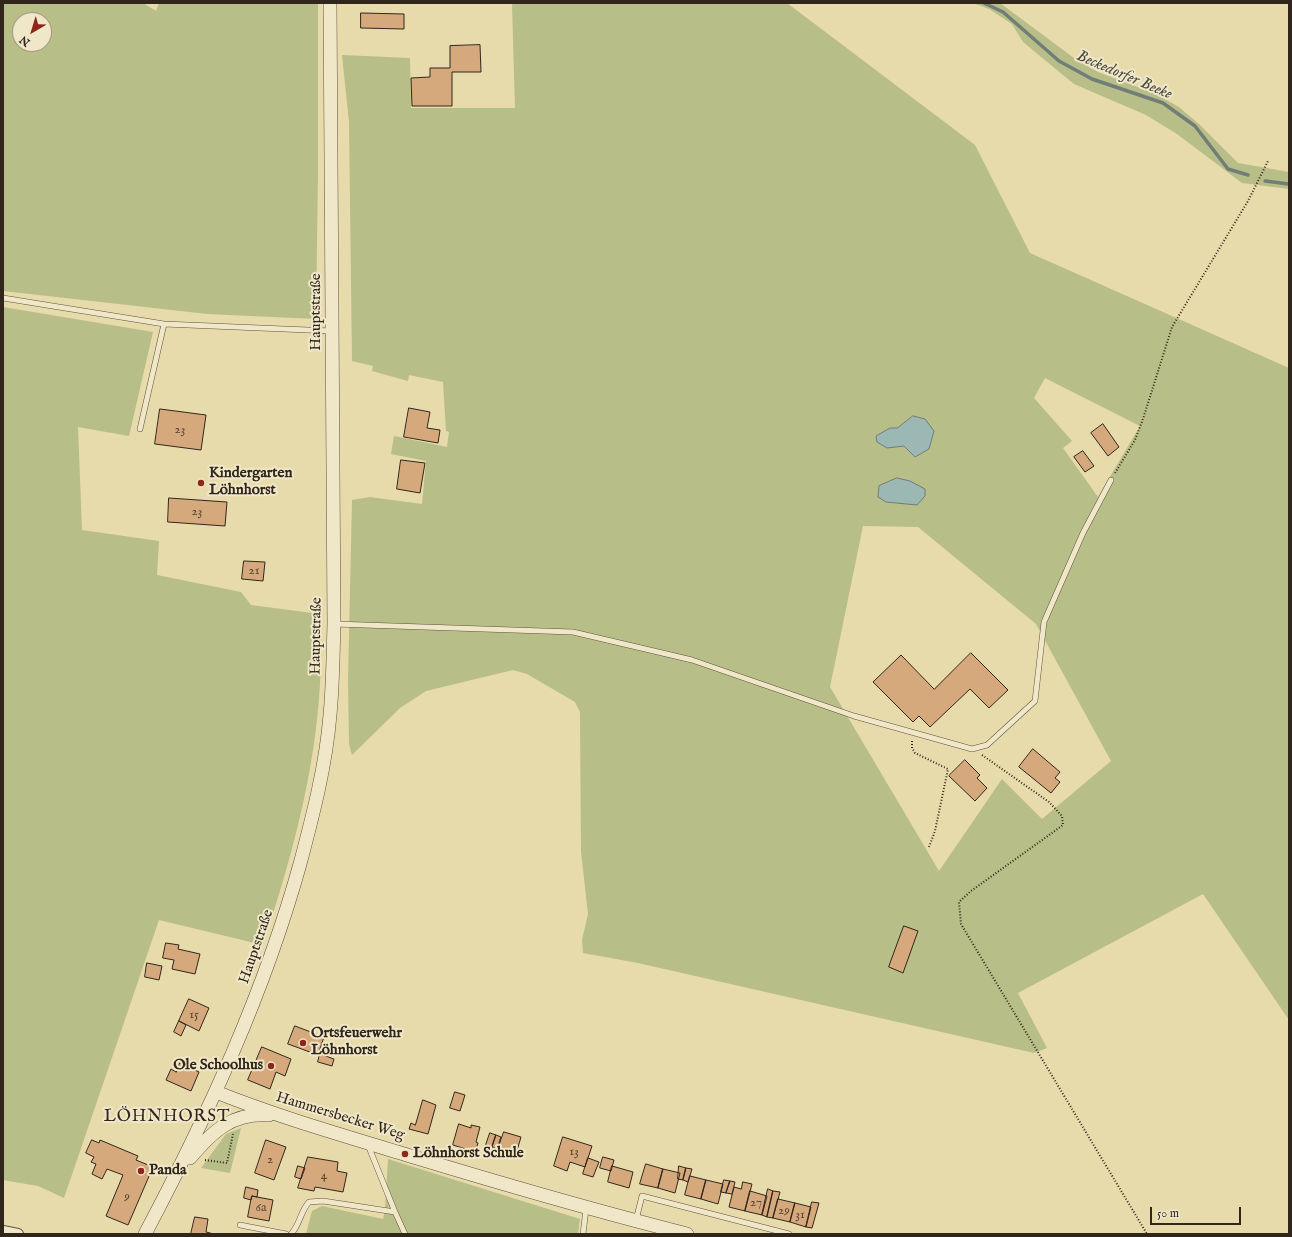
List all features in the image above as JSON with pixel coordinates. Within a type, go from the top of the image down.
[{"type":"street","name":"Hauptstraße","points":[[145,1234],[185,1162],[251,1010],[269,960],[288,906],[315,805],[330,715],[334,624],[330,3]]},
{"type":"street","name":"Hammersbecker Weg","points":[[216,1092],[278,1115],[586,1209],[687,1234]]},
{"type":"street","points":[[185,1162],[225,1124],[237,1118],[260,1114],[278,1115]]},
{"type":"street","points":[[3,1231],[18,1234]]},
{"type":"lane","points":[[3,298],[164,324],[333,331]]},
{"type":"lane","points":[[140,428],[164,324]]},
{"type":"lane","points":[[334,624],[573,632],[692,660],[854,716],[972,749],[987,745],[1035,701],[1044,622],[1083,533],[1111,480]]},
{"type":"lane","points":[[368,1143],[405,1234]]},
{"type":"lane","points":[[635,1221],[642,1196],[789,1234]]},
{"type":"lane","points":[[291,1234],[296,1229],[303,1209],[309,1202],[323,1201],[395,1212]]},
{"type":"lane","points":[[583,1234],[586,1209]]},
{"type":"lane","points":[[240,1225],[286,1234]]},
{"type":"path","points":[[1111,480],[1135,440],[1172,327],[1248,201],[1268,161]]},
{"type":"path","points":[[913,732],[912,748],[915,753],[948,769],[935,831],[929,847]]},
{"type":"path","points":[[972,749],[1049,802],[1062,816],[1063,825],[971,891],[959,902],[961,924],[1147,1234]]},
{"type":"path","points":[[185,1162],[227,1163],[237,1118]]},
{"type":"green space","points":[[3,3],[143,3],[156,11],[159,3],[318,3],[316,319],[207,314],[3,291]]},
{"type":"green space","points":[[512,3],[787,3],[975,145],[1030,253],[1289,368],[1289,1020],[1203,894],[1018,993],[1047,1048],[1034,1053],[638,963],[583,953],[582,940],[588,914],[581,851],[580,712],[575,702],[527,674],[513,670],[426,691],[400,708],[352,755],[349,744],[348,682],[352,500],[370,497],[422,504],[426,461],[391,454],[394,436],[447,447],[449,432],[446,431],[443,382],[409,375],[408,381],[372,371],[373,366],[352,361],[349,122],[342,55],[410,58],[411,108],[515,108]],"holes":[[[1045,378],[1140,426],[1098,497],[1063,448],[1072,441],[1034,398]],[[863,526],[918,527],[1036,624],[1111,761],[1042,819],[1002,779],[939,871],[830,687]]]},
{"type":"green space","points":[[973,3],[1000,3],[1078,61],[1098,72],[1154,93],[1179,107],[1200,125],[1238,163],[1289,172],[1289,189],[1242,183],[1177,134],[1146,115],[1074,84],[1023,42],[1012,24],[989,9]]},
{"type":"green space","points":[[3,307],[153,332],[129,436],[78,427],[82,530],[159,541],[157,575],[241,592],[251,605],[320,614],[321,623],[322,640],[320,684],[313,751],[292,849],[263,945],[159,920],[64,1198],[38,1186],[3,1180]]},
{"type":"green space","points":[[241,1128],[230,1173],[201,1168],[226,1134]]},
{"type":"green space","points":[[388,1159],[580,1219],[578,1234],[306,1234],[312,1211],[322,1206],[383,1219],[385,1211]]},
{"type":"water","points":[[913,416],[925,419],[934,431],[929,449],[915,457],[904,446],[887,448],[877,442],[876,436],[890,428],[897,428]]},
{"type":"water","points":[[897,478],[910,481],[925,489],[925,496],[917,505],[886,502],[878,497],[879,486]]},
{"type":"building","points":[[361,13],[404,14],[404,29],[361,28]]},
{"type":"building","points":[[480,45],[481,72],[452,72],[452,106],[412,106],[411,78],[430,77],[430,68],[450,68],[450,46]]},
{"type":"building","points":[[409,408],[430,412],[427,428],[440,430],[438,443],[404,437]]},
{"type":"building","points":[[160,409],[206,415],[201,450],[155,444]]},
{"type":"building","points":[[1103,424],[1119,447],[1108,456],[1091,433]]},
{"type":"building","points":[[1083,451],[1094,466],[1085,472],[1074,457]]},
{"type":"building","points":[[401,460],[425,463],[420,493],[397,489]]},
{"type":"building","points":[[169,498],[227,502],[225,526],[168,522]]},
{"type":"building","points":[[244,561],[265,562],[263,581],[242,579]]},
{"type":"building","points":[[971,653],[1008,690],[989,708],[970,689],[930,727],[919,716],[913,722],[873,682],[901,655],[934,689]]},
{"type":"building","points":[[1033,749],[1060,772],[1055,778],[1060,782],[1051,793],[1019,767]]},
{"type":"building","points":[[965,760],[980,775],[977,778],[987,788],[975,801],[949,776]]},
{"type":"building","points":[[904,926],[918,931],[903,973],[889,967]]},
{"type":"building","points":[[166,943],[179,945],[178,949],[200,954],[195,974],[172,969],[174,960],[163,958]]},
{"type":"building","points":[[147,963],[162,966],[159,980],[145,977]]},
{"type":"building","points":[[189,999],[209,1008],[199,1031],[179,1021]]},
{"type":"building","points":[[179,1021],[186,1025],[181,1036],[174,1032]]},
{"type":"building","points":[[295,1026],[324,1037],[318,1055],[288,1044]]},
{"type":"building","name":"Ole Schoolhus","points":[[262,1047],[291,1059],[285,1076],[276,1072],[270,1089],[248,1080]]},
{"type":"building","points":[[320,1054],[334,1059],[332,1066],[318,1062]]},
{"type":"building","points":[[180,1063],[199,1072],[191,1091],[166,1080],[171,1069],[176,1072]]},
{"type":"building","points":[[455,1092],[465,1095],[460,1111],[450,1108]]},
{"type":"building","points":[[423,1100],[436,1105],[428,1134],[409,1129],[411,1123],[415,1125]]},
{"type":"building","points":[[459,1124],[471,1128],[471,1125],[480,1127],[475,1152],[453,1145]]},
{"type":"building","points":[[504,1132],[521,1137],[516,1154],[498,1149]]},
{"type":"building","points":[[490,1133],[496,1135],[492,1147],[486,1145]]},
{"type":"building","points":[[496,1135],[501,1137],[497,1148],[492,1147]]},
{"type":"building","points":[[563,1137],[592,1146],[585,1167],[570,1162],[567,1171],[554,1166]]},
{"type":"building","points":[[92,1140],[99,1143],[100,1140],[138,1156],[136,1160],[153,1167],[128,1225],[106,1216],[123,1175],[107,1169],[102,1179],[92,1174],[96,1164],[91,1162],[94,1157],[86,1153]]},
{"type":"building","points":[[266,1140],[286,1147],[274,1180],[255,1173]]},
{"type":"building","points":[[308,1157],[338,1162],[337,1171],[347,1173],[343,1192],[315,1187],[314,1191],[298,1188]]},
{"type":"building","points":[[603,1157],[614,1160],[611,1171],[600,1168]]},
{"type":"building","points":[[588,1158],[599,1162],[593,1177],[583,1174]]},
{"type":"building","points":[[646,1164],[663,1169],[658,1188],[640,1184]]},
{"type":"building","points":[[298,1166],[305,1168],[301,1179],[295,1177]]},
{"type":"building","points":[[612,1166],[633,1172],[629,1188],[608,1182]]},
{"type":"building","points":[[679,1166],[686,1168],[683,1180],[678,1179]]},
{"type":"building","points":[[686,1168],[692,1169],[688,1182],[683,1180]]},
{"type":"building","points":[[663,1169],[680,1173],[675,1193],[658,1188]]},
{"type":"building","points":[[690,1176],[706,1180],[701,1199],[685,1195]]},
{"type":"building","points":[[706,1180],[723,1184],[718,1204],[701,1199]]},
{"type":"building","points":[[724,1180],[730,1181],[726,1193],[721,1192]]},
{"type":"building","points":[[730,1181],[735,1182],[732,1194],[726,1193]]},
{"type":"building","points":[[743,1182],[752,1184],[745,1211],[729,1207],[734,1187],[741,1189]]},
{"type":"building","points":[[246,1187],[258,1190],[257,1197],[252,1196],[251,1200],[244,1198]]},
{"type":"building","points":[[768,1189],[773,1191],[767,1217],[762,1215]]},
{"type":"building","points":[[750,1191],[767,1196],[762,1215],[745,1211]]},
{"type":"building","points":[[773,1191],[780,1192],[773,1218],[767,1217]]},
{"type":"building","points":[[252,1196],[273,1200],[269,1221],[248,1217]]},
{"type":"building","points":[[778,1199],[795,1203],[790,1222],[773,1218]]},
{"type":"building","points":[[812,1202],[819,1203],[812,1228],[806,1227]]},
{"type":"building","points":[[795,1203],[811,1207],[806,1227],[790,1222]]},
{"type":"building","points":[[195,1217],[208,1219],[206,1232],[214,1234],[191,1234]]},
{"type":"waterway","name":"Beckedorfer Beeke","points":[[984,3],[1003,12],[1059,61],[1092,79],[1163,103],[1195,126],[1228,169],[1248,175]]},
{"type":"waterway","name":"Beckedorfer Beeke","points":[[1265,181],[1289,184]]},
{"type":"place","name":"Kindergarten Löhnhorst","points":[[201,483]]},
{"type":"place","name":"Ortsfeuerwehr Löhnhorst","points":[[303,1043]]},
{"type":"place","name":"Ole Schoolhus","points":[[271,1066]]},
{"type":"place","name":"Löhnhorst Schule","points":[[405,1154]]},
{"type":"place","name":"Panda","points":[[141,1171]]},
{"type":"district","name":"LÖHNHORST","points":[[167,1118]]}]
